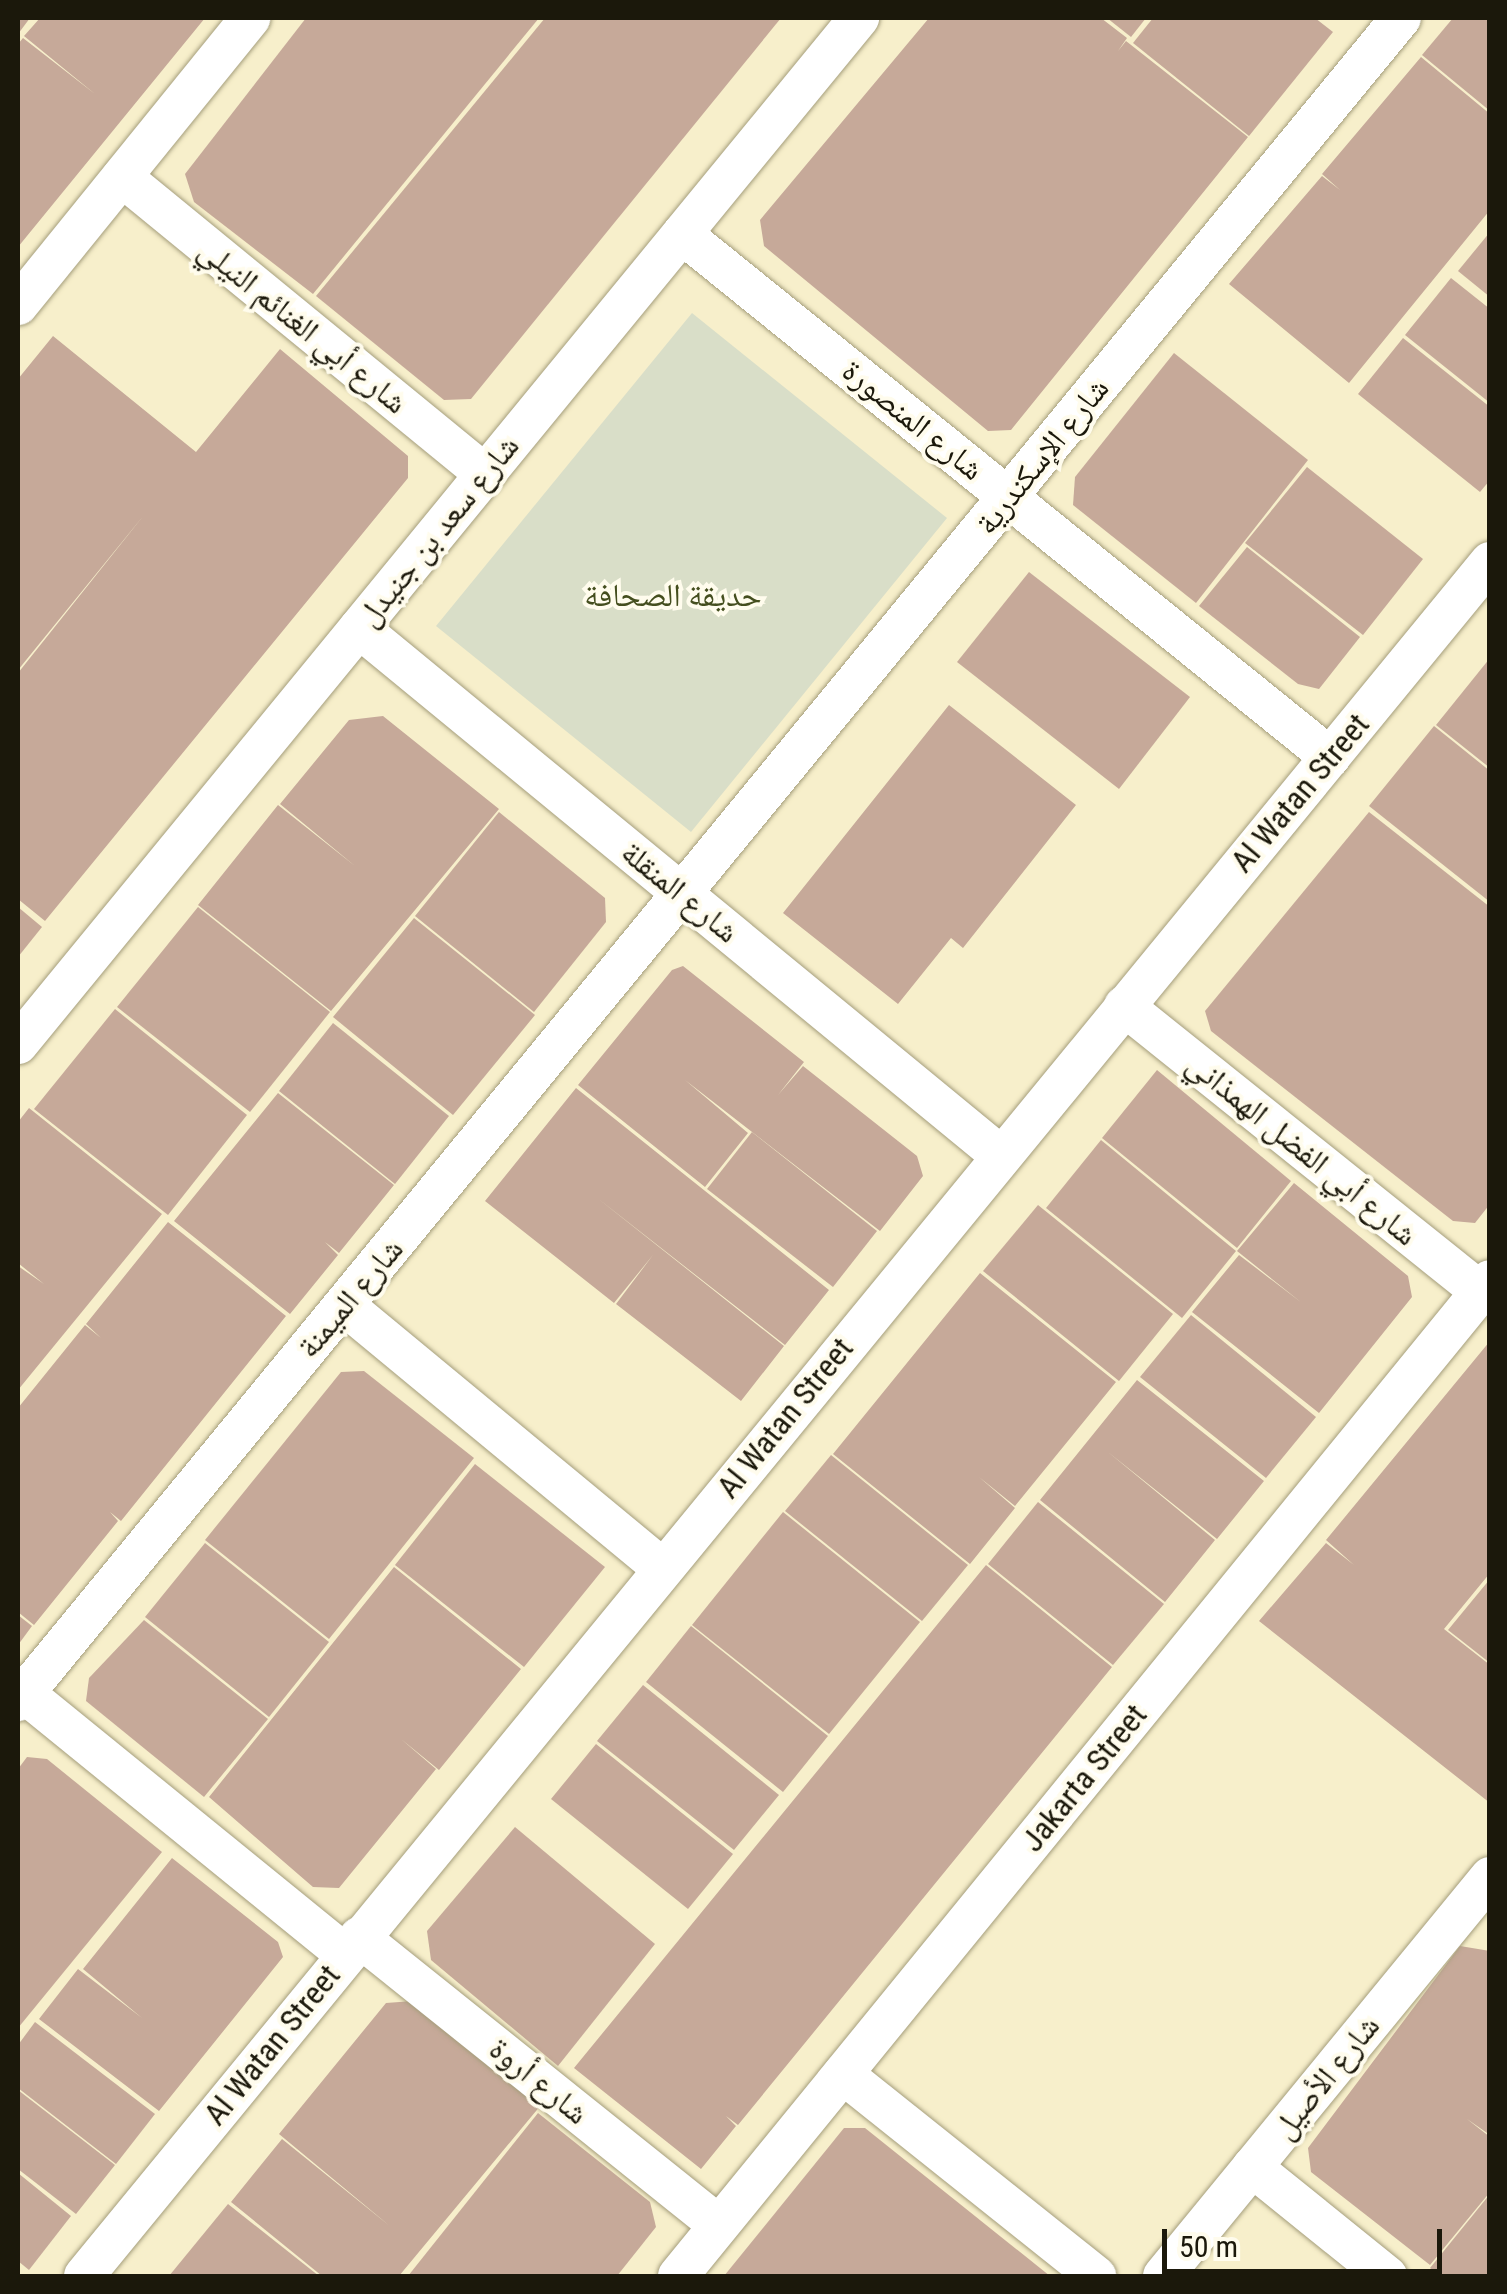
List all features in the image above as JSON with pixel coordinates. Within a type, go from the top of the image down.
[{"type":"street","points":[[18,305],[250,18]]},
{"type":"street","name":"شارع سعد بن جنيدل","points":[[18,1044],[858,18]]},
{"type":"street","name":"شارع الإسكندرية","points":[[683,894],[1401,18]]},
{"type":"street","name":"شارع أبي الغنائم النيلي","points":[[122,178],[485,474]]},
{"type":"street","name":"شارع المنصورة","points":[[682,234],[1330,757]]},
{"type":"street","name":"Al Watan Street","points":[[84,2276],[1490,562]]},
{"type":"street","name":"شارع المنقلة","points":[[359,628],[1001,1156]]},
{"type":"street","name":"شارع الميمنة","points":[[21,1697],[683,894]]},
{"type":"street","name":"شارع أبي الفضل الهمذاني","points":[[1124,1006],[1485,1285]]},
{"type":"street","name":"Jakarta Street","points":[[678,2276],[1485,1285]]},
{"type":"street","points":[[344,1305],[662,1568]]},
{"type":"street","name":"شارع أروة","points":[[21,1697],[718,2225]]},
{"type":"street","name":"شارع الأصيل","points":[[1163,2276],[1485,1891]]},
{"type":"street","points":[[842,2074],[1096,2276]]},
{"type":"street","points":[[1252,2167],[1387,2276]]},
{"type":"green space","name":"حديقة الصحافة","points":[[692,313],[947,518],[691,832],[436,626]]},
{"type":"building","points":[[18,18],[30,18],[18,34]]},
{"type":"building","points":[[40,18],[205,18],[18,247],[18,44],[23,38],[95,94],[24,36]]},
{"type":"building","points":[[306,18],[539,18],[313,294],[194,202],[185,174]]},
{"type":"building","points":[[545,18],[781,18],[471,399],[444,400],[316,296]]},
{"type":"building","points":[[929,18],[1101,18],[1127,38],[1118,51],[1126,41],[1248,137],[1011,430],[988,431],[764,246],[760,220]]},
{"type":"building","points":[[1107,18],[1146,18],[1131,37]]},
{"type":"building","points":[[1153,18],[1315,18],[1333,32],[1249,136],[1133,43]]},
{"type":"building","points":[[1453,18],[1490,18],[1490,111],[1422,55]]},
{"type":"building","points":[[1421,57],[1490,114],[1490,210],[1349,383],[1229,284],[1322,176],[1340,190],[1322,174]]},
{"type":"building","points":[[1490,232],[1490,297],[1458,271]]},
{"type":"building","points":[[1451,278],[1490,309],[1490,403],[1405,335]]},
{"type":"building","points":[[53,336],[196,452],[280,349],[408,456],[408,478],[45,921],[18,899],[18,673],[144,515],[18,670],[18,379]]},
{"type":"building","points":[[1403,338],[1490,407],[1490,480],[1480,492],[1358,394]]},
{"type":"building","points":[[1174,353],[1308,460],[1196,603],[1073,505],[1075,477]]},
{"type":"building","points":[[1307,467],[1423,559],[1363,635],[1245,543]]},
{"type":"building","points":[[1247,547],[1360,637],[1319,689],[1298,684],[1199,606]]},
{"type":"building","points":[[1029,572],[1190,697],[1119,789],[957,662]]},
{"type":"building","points":[[1490,658],[1490,768],[1436,725]]},
{"type":"building","points":[[949,705],[1076,805],[963,948],[951,938],[898,1004],[783,913]]},
{"type":"building","points":[[383,716],[499,809],[331,1011],[198,905],[278,805],[355,866],[280,804],[349,720]]},
{"type":"building","points":[[1434,726],[1490,771],[1490,902],[1369,806]]},
{"type":"building","points":[[499,812],[605,898],[606,922],[534,1012],[415,916]]},
{"type":"building","points":[[1369,812],[1490,907],[1490,1204],[1475,1223],[1453,1221],[1211,1031],[1205,1011]]},
{"type":"building","points":[[18,907],[42,927],[18,957]]},
{"type":"building","points":[[198,907],[330,1012],[250,1112],[117,1007]]},
{"type":"building","points":[[414,918],[535,1015],[453,1115],[333,1017]]},
{"type":"building","points":[[683,966],[804,1062],[778,1095],[803,1066],[917,1156],[923,1176],[880,1231],[685,1080],[748,1133],[705,1187],[578,1085],[672,970]]},
{"type":"building","points":[[115,1009],[247,1115],[168,1215],[34,1109]]},
{"type":"building","points":[[333,1023],[449,1116],[395,1184],[279,1091]]},
{"type":"building","points":[[1157,1070],[1291,1181],[1237,1248],[1102,1138]]},
{"type":"building","points":[[576,1088],[829,1290],[785,1345],[596,1197],[784,1346],[741,1401],[616,1304],[653,1255],[614,1303],[485,1201]]},
{"type":"building","points":[[278,1093],[394,1185],[339,1253],[325,1242],[338,1255],[290,1314],[174,1221]]},
{"type":"building","points":[[29,1108],[162,1214],[18,1390],[18,1266],[44,1284],[18,1263],[18,1122]]},
{"type":"building","points":[[752,1132],[877,1231],[833,1287],[707,1189]]},
{"type":"building","points":[[1101,1140],[1236,1251],[1182,1318],[1046,1208]]},
{"type":"building","points":[[1294,1183],[1408,1276],[1412,1297],[1319,1413],[1192,1312],[1239,1255],[1302,1303],[1237,1251]]},
{"type":"building","points":[[1038,1205],[1173,1314],[1119,1381],[983,1271]]},
{"type":"building","points":[[168,1222],[286,1316],[121,1521],[110,1512],[118,1521],[34,1625],[18,1612],[18,1408],[85,1325],[101,1338],[86,1324]]},
{"type":"building","points":[[980,1273],[1116,1382],[1015,1506],[979,1477],[1015,1508],[970,1564],[833,1454]]},
{"type":"building","points":[[1191,1315],[1316,1417],[1266,1478],[1140,1377]]},
{"type":"building","points":[[1490,1341],[1490,1573],[1444,1629],[1490,1665],[1490,1803],[1259,1621],[1326,1543],[1354,1565],[1326,1540]]},
{"type":"building","points":[[364,1371],[474,1458],[329,1639],[205,1540],[341,1372]]},
{"type":"building","points":[[1137,1380],[1264,1481],[1217,1539],[1108,1452],[1215,1540],[1165,1602],[1040,1500]]},
{"type":"building","points":[[831,1455],[968,1565],[922,1621],[785,1511]]},
{"type":"building","points":[[475,1464],[605,1567],[524,1667],[395,1565]]},
{"type":"building","points":[[1038,1502],[1164,1604],[1113,1665],[988,1564]]},
{"type":"building","points":[[783,1512],[920,1622],[829,1734],[692,1625]]},
{"type":"building","points":[[205,1543],[329,1642],[269,1717],[145,1617]]},
{"type":"building","points":[[986,1565],[1112,1667],[738,2125],[726,2116],[736,2126],[701,2169],[574,2068]]},
{"type":"building","points":[[394,1567],[521,1669],[439,1770],[401,1739],[436,1769],[339,1888],[313,1887],[209,1797]]},
{"type":"building","points":[[1490,1579],[1490,1663],[1448,1630]]},
{"type":"building","points":[[18,1615],[32,1626],[18,1645]]},
{"type":"building","points":[[144,1620],[268,1719],[204,1797],[86,1701],[89,1678]]},
{"type":"building","points":[[691,1626],[828,1736],[783,1792],[646,1682]]},
{"type":"building","points":[[643,1685],[779,1795],[734,1850],[597,1741]]},
{"type":"building","points":[[596,1744],[733,1854],[688,1909],[551,1799]]},
{"type":"building","points":[[27,1757],[47,1759],[162,1852],[18,2028],[18,1769]]},
{"type":"building","points":[[515,1827],[655,1944],[558,2066],[431,1960],[427,1931]]},
{"type":"building","points":[[172,1858],[278,1942],[283,1957],[159,2111],[39,2019],[78,1969],[142,2018],[83,1969]]},
{"type":"building","points":[[1460,1946],[1490,1951],[1490,2135],[1467,2119],[1490,2137],[1490,2192],[1430,2265],[1311,2172],[1308,2148]]},
{"type":"building","points":[[413,2001],[541,2105],[399,2276],[322,2276],[231,2202],[282,2139],[391,2227],[279,2134],[386,2003]]},
{"type":"building","points":[[35,2022],[155,2114],[116,2164],[18,2088],[18,2045]]},
{"type":"building","points":[[18,2090],[115,2165],[76,2214],[18,2169]]},
{"type":"building","points":[[538,2113],[650,2202],[656,2227],[617,2276],[408,2276]]},
{"type":"building","points":[[844,2128],[865,2128],[1050,2276],[724,2276]]},
{"type":"building","points":[[18,2173],[71,2216],[29,2270],[18,2261]]},
{"type":"building","points":[[1490,2194],[1490,2276],[1440,2276],[1430,2268]]},
{"type":"building","points":[[228,2204],[319,2276],[169,2276]]}]
